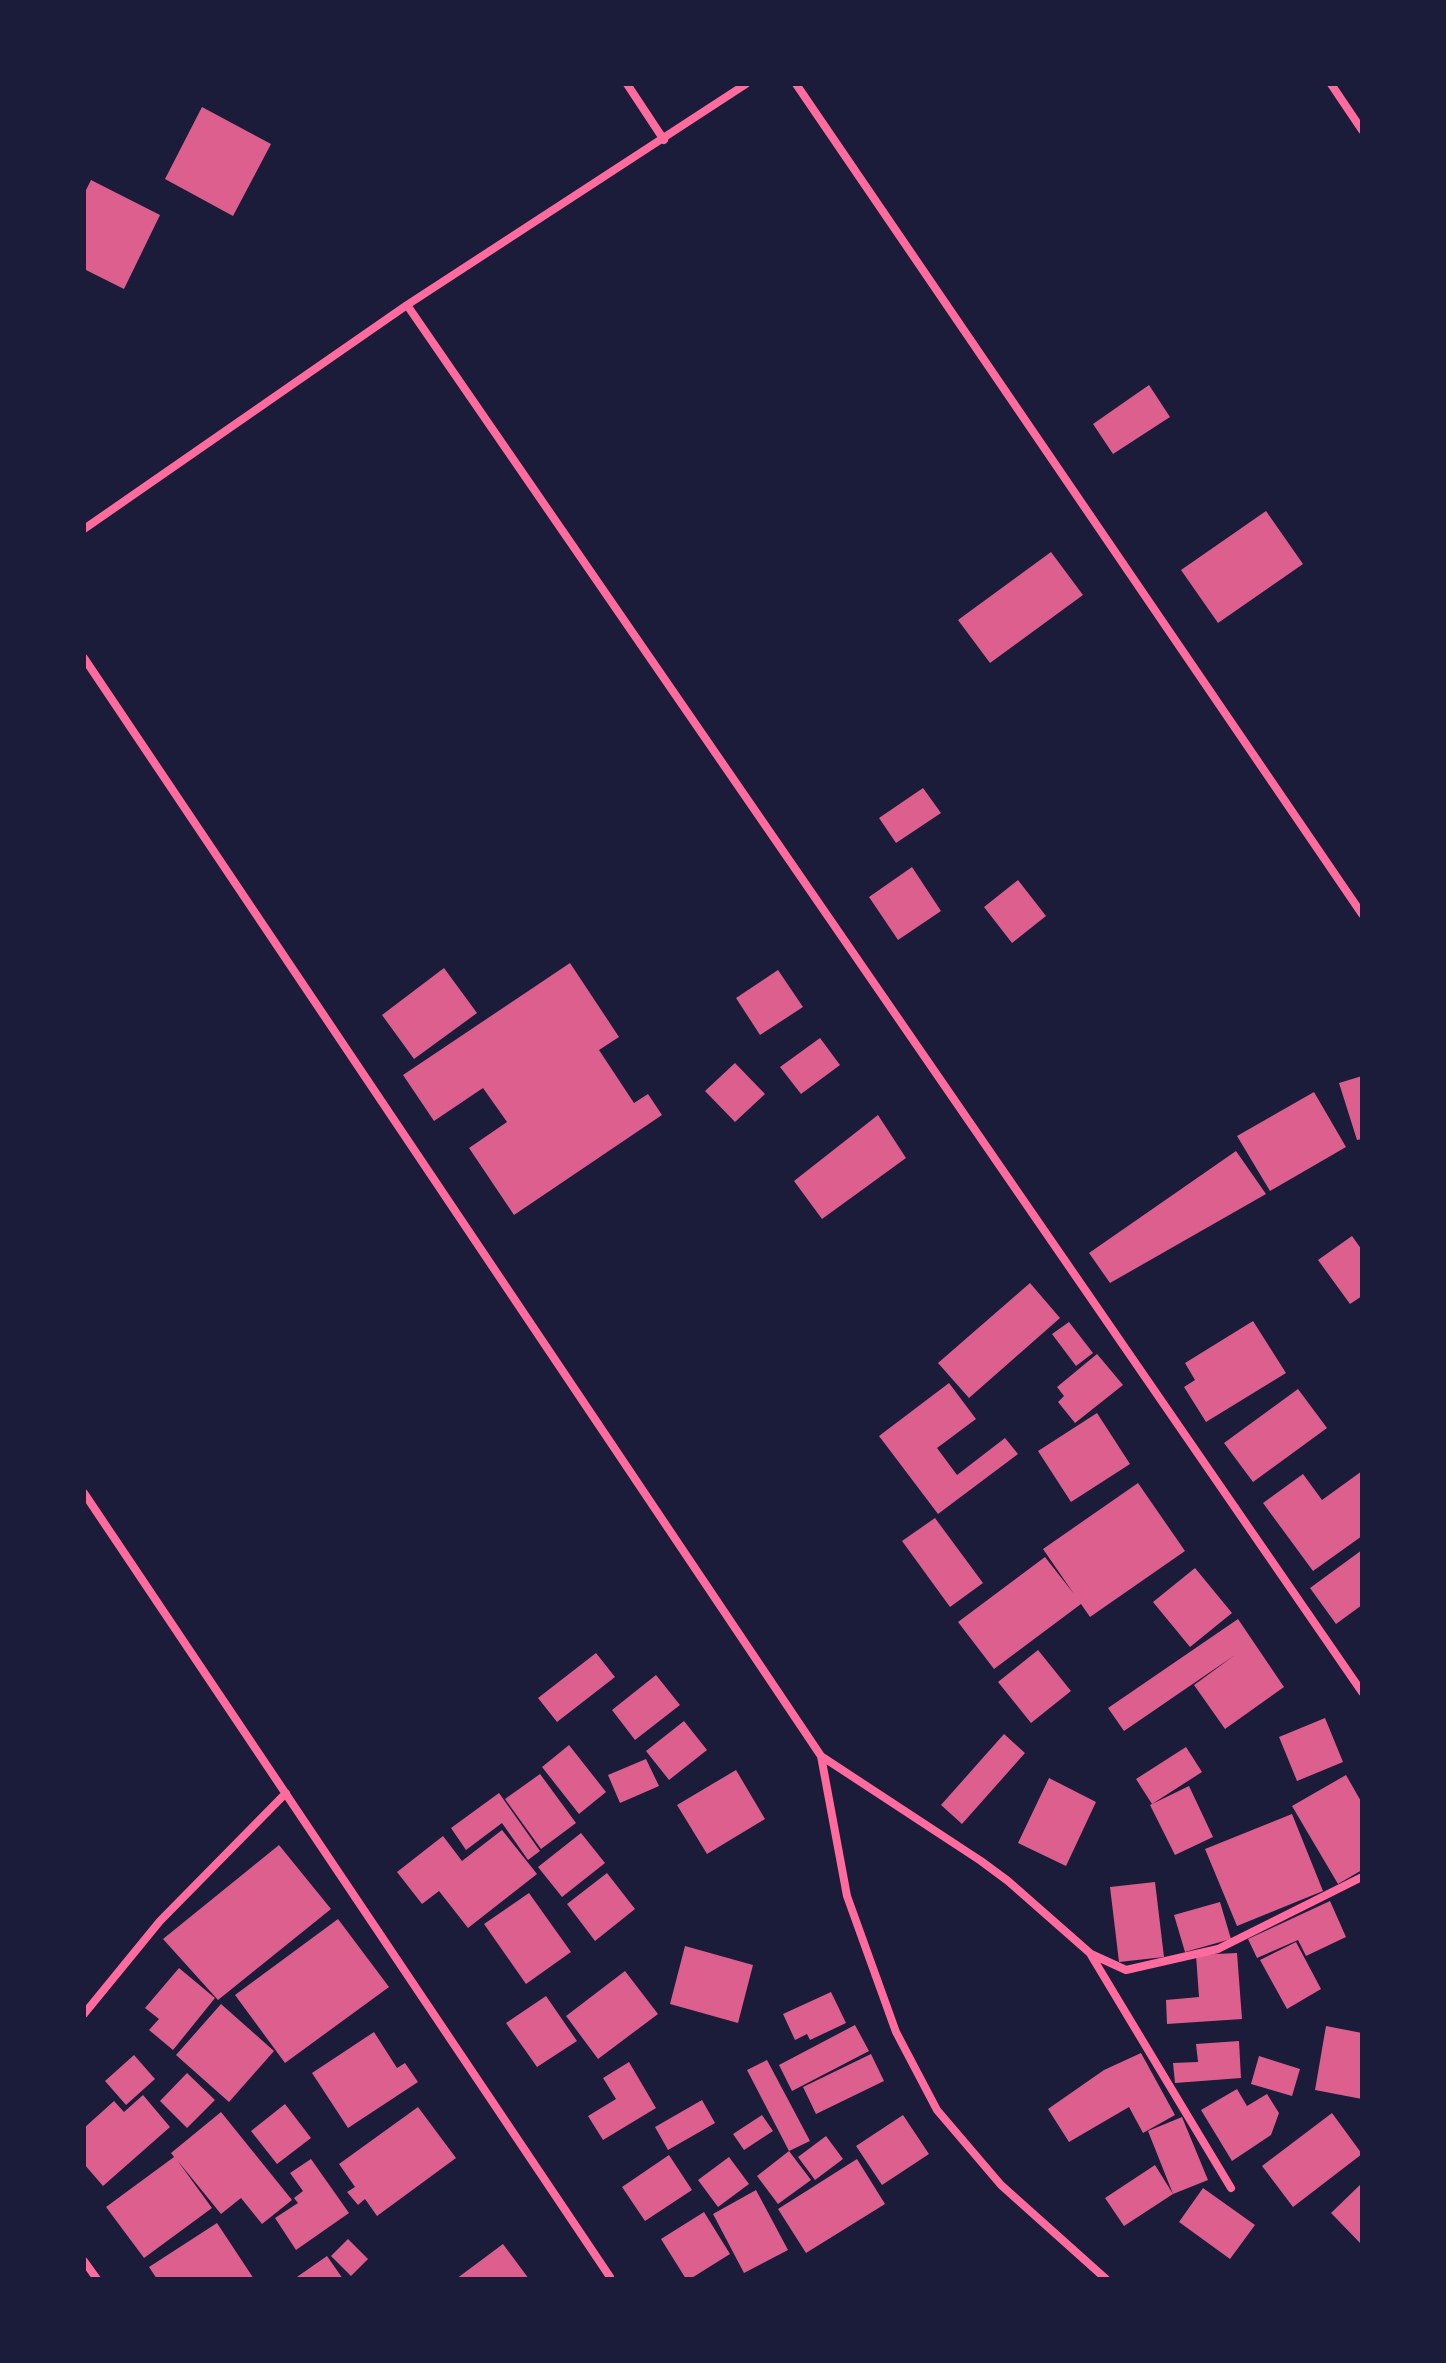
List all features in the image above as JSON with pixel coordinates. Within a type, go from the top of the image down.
[{"type":"street","points":[[627,84],[664,140]]},
{"type":"street","points":[[84,529],[407,305],[746,84]]},
{"type":"street","points":[[796,84],[1362,914]]},
{"type":"street","points":[[1331,84],[1362,130]]},
{"type":"street","points":[[407,305],[1362,1692]]},
{"type":"street","points":[[84,658],[821,1756],[981,1861],[1091,1954],[1126,1970],[1218,1949],[1362,1877]]},
{"type":"street","points":[[84,1493],[610,2277]]},
{"type":"street","points":[[821,1756],[847,1896],[896,2032],[937,2110],[1001,2185],[1106,2279]]},
{"type":"street","points":[[84,2014],[160,1921],[286,1793]]},
{"type":"street","points":[[1091,1954],[1231,2188]]},
{"type":"street","points":[[84,2261],[97,2279]]},
{"type":"building","points":[[202,107],[271,144],[233,216],[165,179]]},
{"type":"building","points":[[91,180],[160,215],[124,289],[84,269],[84,194]]},
{"type":"building","points":[[1149,385],[1170,417],[1113,454],[1093,424]]},
{"type":"building","points":[[1266,511],[1303,564],[1218,623],[1181,570]]},
{"type":"building","points":[[1051,552],[1083,595],[990,663],[958,620]]},
{"type":"building","points":[[923,788],[941,813],[896,843],[879,818]]},
{"type":"building","points":[[912,867],[941,911],[898,940],[869,897]]},
{"type":"building","points":[[1018,880],[1046,916],[1012,943],[984,907]]},
{"type":"building","points":[[570,963],[619,1037],[599,1050],[634,1103],[648,1094],[662,1115],[514,1215],[469,1148],[507,1122],[483,1088],[434,1121],[403,1075]]},
{"type":"building","points":[[444,968],[477,1013],[414,1059],[382,1015]]},
{"type":"building","points":[[778,970],[803,1007],[760,1035],[736,998]]},
{"type":"building","points":[[820,1038],[840,1065],[801,1094],[780,1067]]},
{"type":"building","points":[[735,1063],[765,1094],[735,1122],[705,1091]]},
{"type":"building","points":[[1362,1076],[1362,1139],[1357,1140],[1339,1083]]},
{"type":"building","points":[[1314,1092],[1346,1147],[1270,1191],[1237,1136]]},
{"type":"building","points":[[878,1115],[906,1158],[822,1219],[794,1181]]},
{"type":"building","points":[[1236,1151],[1266,1194],[1110,1283],[1089,1253]]},
{"type":"building","points":[[1352,1236],[1362,1250],[1362,1296],[1350,1304],[1318,1260]]},
{"type":"building","points":[[1030,1283],[1060,1318],[969,1398],[938,1363]]},
{"type":"building","points":[[1253,1321],[1286,1373],[1206,1422],[1184,1387],[1195,1380],[1185,1363]]},
{"type":"building","points":[[1069,1322],[1093,1353],[1076,1366],[1052,1334]]},
{"type":"building","points":[[1097,1354],[1123,1385],[1075,1423],[1058,1402],[1064,1396],[1057,1387]]},
{"type":"building","points":[[949,1383],[976,1419],[937,1448],[957,1475],[1005,1438],[1018,1454],[938,1514],[879,1436]]},
{"type":"building","points":[[1298,1389],[1327,1428],[1253,1482],[1224,1443]]},
{"type":"building","points":[[1097,1413],[1130,1464],[1071,1502],[1038,1451]]},
{"type":"building","points":[[1362,1471],[1362,1536],[1313,1571],[1263,1503],[1303,1474],[1322,1500]]},
{"type":"building","points":[[1138,1483],[1185,1551],[1090,1617],[1081,1604],[994,1669],[958,1622],[1045,1557],[1074,1594],[1043,1549]]},
{"type":"building","points":[[935,1518],[983,1583],[950,1607],[902,1541]]},
{"type":"building","points":[[1362,1550],[1362,1605],[1336,1624],[1310,1588]]},
{"type":"building","points":[[1195,1568],[1232,1613],[1190,1647],[1153,1602]]},
{"type":"building","points":[[1238,1619],[1284,1687],[1225,1729],[1194,1685],[1235,1655],[1124,1731],[1108,1708]]},
{"type":"building","points":[[1038,1650],[1071,1691],[1031,1723],[998,1682]]},
{"type":"building","points":[[596,1653],[615,1677],[557,1722],[538,1698]]},
{"type":"building","points":[[656,1675],[680,1705],[635,1740],[612,1710]]},
{"type":"building","points":[[1325,1718],[1343,1762],[1297,1781],[1279,1737]]},
{"type":"building","points":[[684,1721],[707,1750],[669,1780],[646,1751]]},
{"type":"building","points":[[1004,1734],[1025,1753],[962,1824],[941,1805]]},
{"type":"building","points":[[569,1745],[606,1792],[579,1814],[542,1767]]},
{"type":"building","points":[[1186,1747],[1202,1772],[1152,1804],[1136,1779]]},
{"type":"building","points":[[646,1759],[659,1786],[620,1803],[608,1775]]},
{"type":"building","points":[[736,1770],[765,1819],[707,1854],[677,1805]]},
{"type":"building","points":[[540,1774],[576,1823],[541,1849],[505,1799]]},
{"type":"building","points":[[1346,1775],[1362,1803],[1362,1870],[1338,1884],[1292,1806]]},
{"type":"building","points":[[1049,1778],[1096,1802],[1066,1866],[1018,1843]]},
{"type":"building","points":[[1189,1786],[1213,1837],[1175,1855],[1150,1805]]},
{"type":"building","points":[[499,1793],[540,1851],[528,1860],[502,1823],[466,1850],[451,1828]]},
{"type":"building","points":[[1292,1814],[1323,1891],[1237,1926],[1205,1849]]},
{"type":"building","points":[[502,1830],[537,1874],[468,1928],[439,1891],[422,1904],[397,1872],[443,1836],[462,1861]]},
{"type":"building","points":[[581,1833],[605,1863],[562,1897],[538,1867]]},
{"type":"building","points":[[279,1845],[331,1909],[218,2000],[163,1939]]},
{"type":"building","points":[[607,1873],[635,1909],[595,1941],[567,1904]]},
{"type":"building","points":[[1155,1882],[1164,1957],[1119,1962],[1110,1887]]},
{"type":"building","points":[[529,1893],[571,1952],[526,1984],[484,1924]]},
{"type":"building","points":[[1330,1901],[1346,1937],[1306,1956],[1298,1940],[1257,1958],[1248,1939]]},
{"type":"building","points":[[1220,1902],[1231,1939],[1185,1952],[1174,1915]]},
{"type":"building","points":[[338,1919],[389,1987],[285,2063],[235,1995]]},
{"type":"building","points":[[1296,1942],[1321,1989],[1287,2009],[1260,1960]]},
{"type":"building","points":[[685,1946],[753,1965],[738,2023],[670,2004]]},
{"type":"building","points":[[1237,1953],[1242,2019],[1167,2024],[1166,2000],[1199,1997],[1196,1955]]},
{"type":"building","points":[[179,1968],[215,1998],[173,2050],[149,2030],[159,2019],[145,2008]]},
{"type":"building","points":[[625,1971],[658,2014],[598,2059],[566,2016]]},
{"type":"building","points":[[831,1992],[846,2023],[810,2040],[807,2034],[795,2040],[783,2014]]},
{"type":"building","points":[[546,1996],[577,2041],[537,2067],[506,2023]]},
{"type":"building","points":[[221,2004],[274,2051],[229,2102],[176,2055]]},
{"type":"building","points":[[855,2025],[869,2051],[792,2091],[779,2065]]},
{"type":"building","points":[[1326,2026],[1362,2033],[1362,2099],[1315,2090]]},
{"type":"building","points":[[374,2032],[397,2068],[405,2063],[418,2082],[348,2128],[312,2073]]},
{"type":"building","points":[[1239,2041],[1241,2078],[1175,2083],[1173,2063],[1198,2062],[1196,2044]]},
{"type":"building","points":[[1141,2053],[1175,2115],[1143,2133],[1129,2107],[1069,2142],[1048,2109],[1104,2070]]},
{"type":"building","points":[[871,2054],[884,2081],[816,2114],[803,2087]]},
{"type":"building","points":[[134,2055],[155,2079],[126,2105],[105,2081]]},
{"type":"building","points":[[1259,2056],[1300,2069],[1292,2096],[1251,2084]]},
{"type":"building","points":[[767,2060],[810,2141],[789,2151],[747,2070]]},
{"type":"building","points":[[629,2062],[656,2108],[603,2140],[588,2116],[616,2099],[603,2078]]},
{"type":"building","points":[[187,2073],[215,2100],[187,2128],[160,2101]]},
{"type":"building","points":[[1237,2089],[1247,2106],[1267,2094],[1279,2113],[1271,2135],[1232,2161],[1201,2110]]},
{"type":"building","points":[[143,2095],[170,2127],[103,2186],[84,2164],[84,2128],[114,2101],[124,2112]]},
{"type":"building","points":[[702,2100],[715,2123],[668,2150],[655,2127]]},
{"type":"building","points":[[285,2104],[311,2138],[277,2164],[251,2131]]},
{"type":"building","points":[[418,2107],[456,2158],[377,2216],[365,2199],[358,2205],[347,2192],[355,2187],[339,2164]]},
{"type":"building","points":[[221,2112],[292,2200],[262,2224],[241,2198],[221,2214],[177,2160],[212,2208],[144,2258],[106,2207],[174,2157],[171,2153]]},
{"type":"building","points":[[1332,2113],[1362,2154],[1293,2207],[1262,2166]]},
{"type":"building","points":[[762,2115],[773,2131],[744,2150],[733,2134]]},
{"type":"building","points":[[903,2115],[929,2154],[882,2185],[856,2146]]},
{"type":"building","points":[[1182,2117],[1208,2180],[1173,2194],[1148,2131]]},
{"type":"building","points":[[826,2136],[843,2159],[815,2180],[798,2157]]},
{"type":"building","points":[[789,2151],[811,2180],[778,2204],[757,2176]]},
{"type":"building","points":[[669,2155],[692,2190],[645,2221],[622,2187]]},
{"type":"building","points":[[729,2157],[749,2184],[718,2207],[698,2180]]},
{"type":"building","points":[[311,2159],[349,2213],[296,2250],[275,2218],[298,2203],[294,2198],[303,2191],[290,2173]]},
{"type":"building","points":[[857,2159],[885,2204],[806,2253],[778,2209]]},
{"type":"building","points":[[1155,2165],[1173,2194],[1124,2226],[1105,2198]]},
{"type":"building","points":[[1362,2183],[1362,2245],[1331,2213]]},
{"type":"building","points":[[1203,2188],[1255,2225],[1230,2259],[1179,2222]]},
{"type":"building","points":[[756,2190],[788,2250],[744,2273],[713,2214]]},
{"type":"building","points":[[704,2212],[730,2254],[686,2279],[661,2239]]},
{"type":"building","points":[[217,2223],[254,2279],[157,2279],[149,2267]]},
{"type":"building","points":[[348,2239],[368,2259],[351,2276],[331,2256]]},
{"type":"building","points":[[503,2244],[529,2279],[456,2279]]},
{"type":"building","points":[[327,2256],[343,2279],[294,2279]]}]
